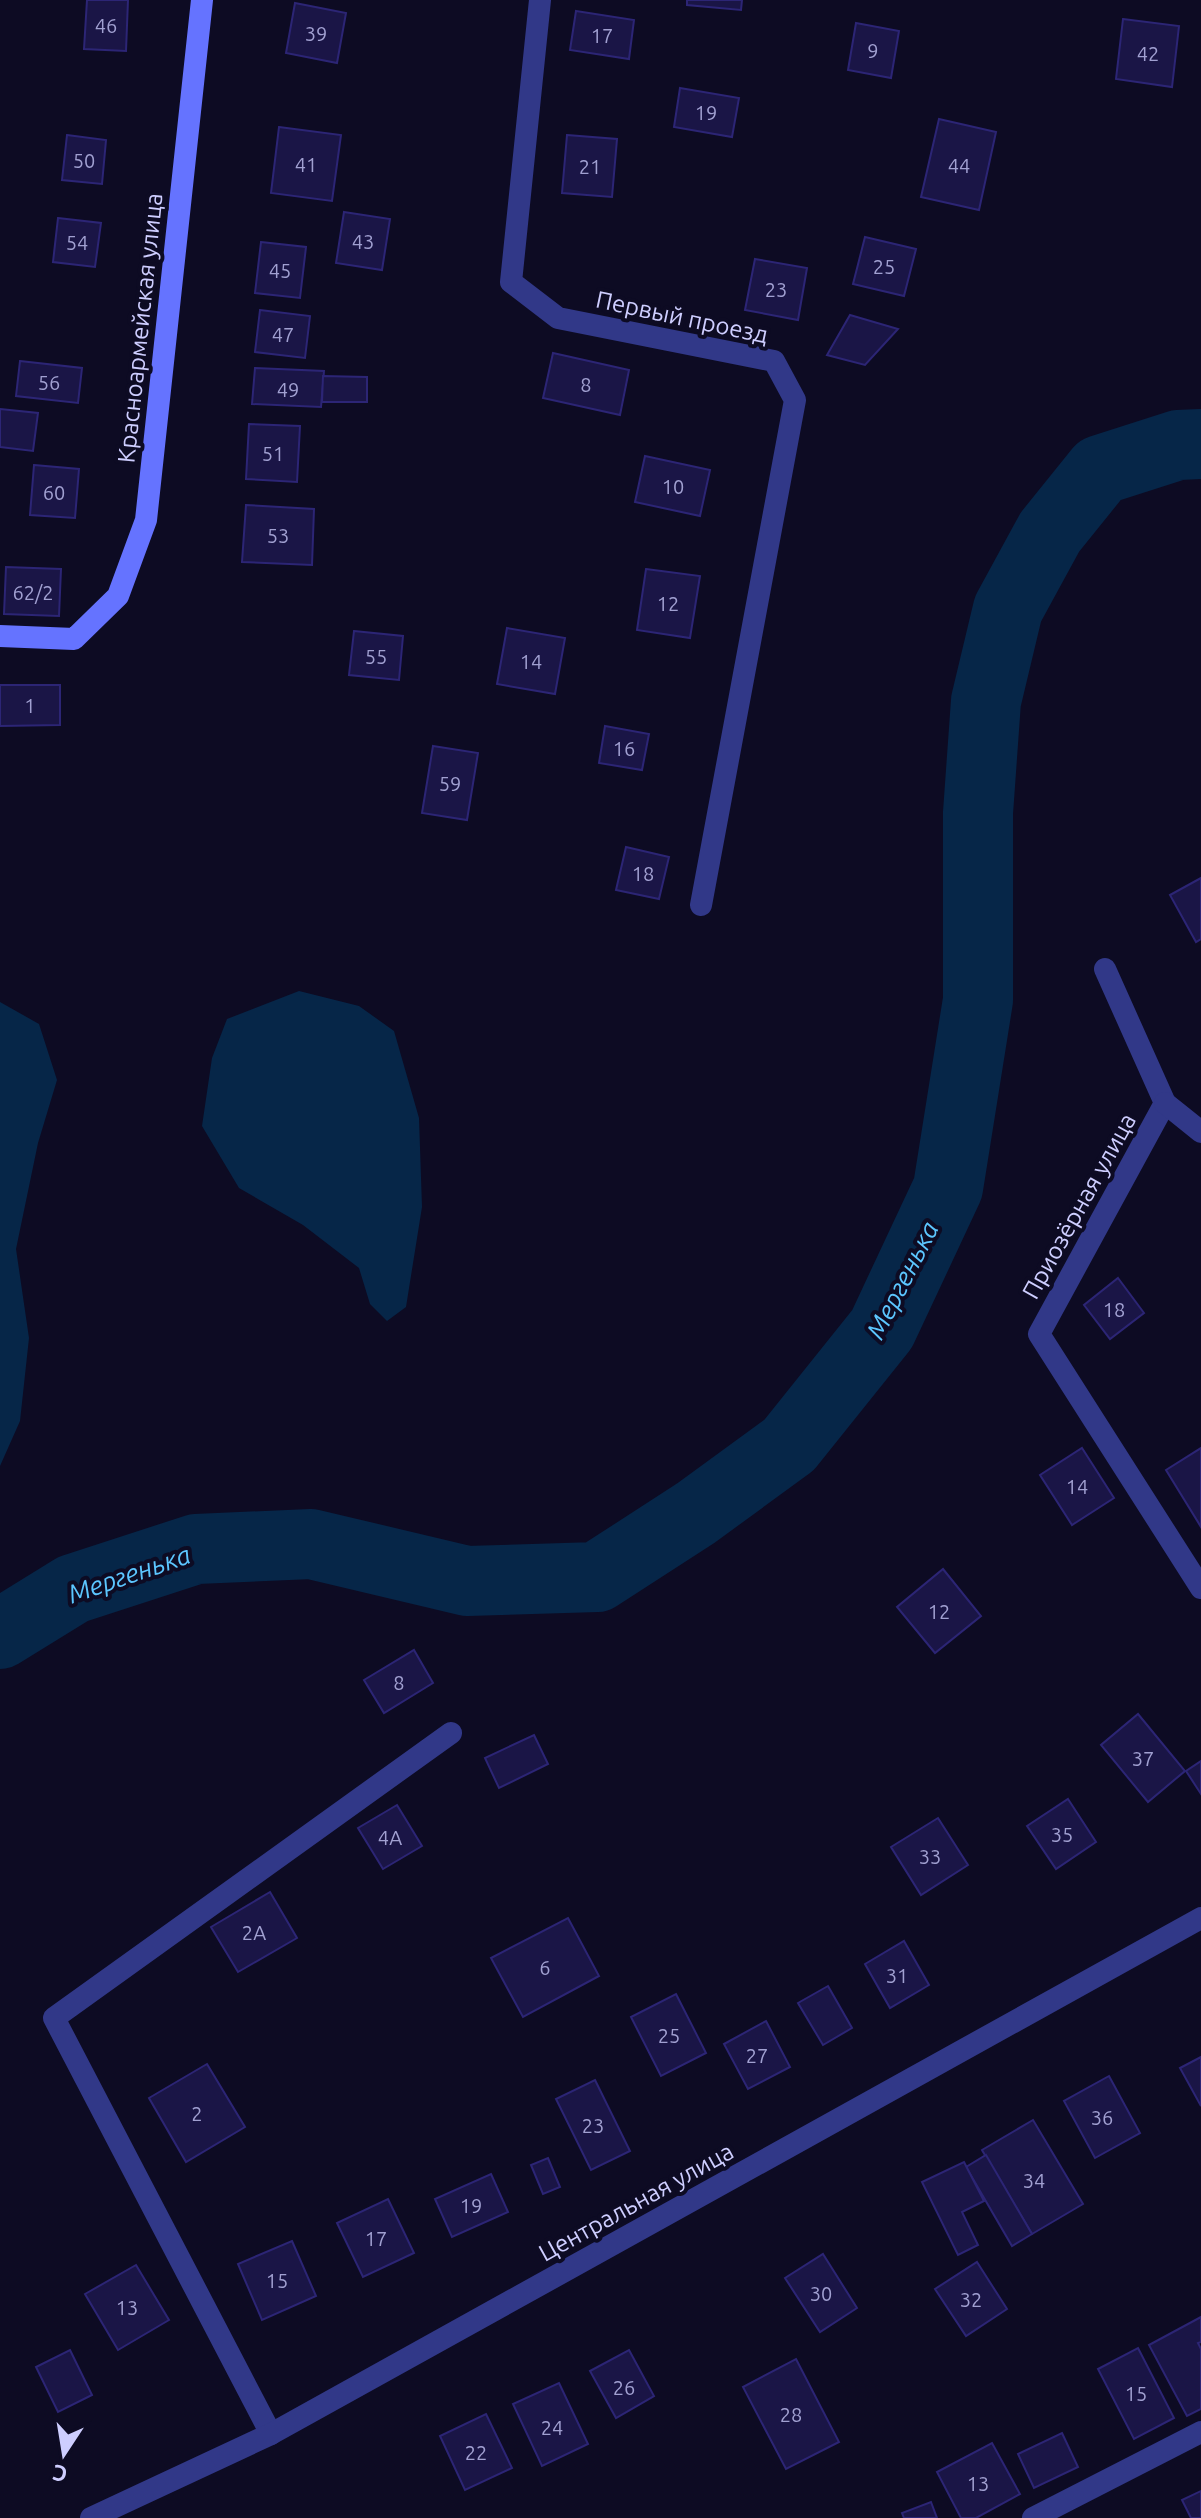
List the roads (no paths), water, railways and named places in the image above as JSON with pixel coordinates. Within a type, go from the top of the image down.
[{"type":"main road","name":"Красноармейская улица","points":[[0,636],[74,639],[118,596],[146,520],[202,0]]},
{"type":"street","name":"Первый проезд","points":[[540,0],[511,282],[558,318],[774,361],[795,400],[701,905]]},
{"type":"street","name":"Приозёрная улица","points":[[1105,969],[1165,1103],[1201,1132]]},
{"type":"street","name":"Приозёрная улица","points":[[1165,1103],[1039,1334],[1201,1588]]},
{"type":"street","points":[[271,2434],[54,2018],[451,1733]]},
{"type":"street","name":"Центральная улица","points":[[91,2518],[271,2434],[1201,1918]]},
{"type":"street","points":[[1033,2518],[1201,2432]]},
{"type":"water","points":[[299,991],[359,1006],[394,1031],[419,1118],[422,1207],[406,1307],[387,1321],[370,1304],[359,1268],[303,1225],[239,1188],[202,1126],[212,1058],[227,1019]]},
{"type":"water","points":[[0,1002],[39,1024],[57,1080],[38,1143],[16,1249],[29,1338],[20,1421],[0,1466]]},
{"type":"waterway","name":"Мергенька","points":[[0,1634],[73,1589],[196,1549],[311,1544],[467,1581],[597,1577],[696,1513],[789,1445],[882,1329],[948,1188],[978,1000],[978,813],[986,701],[1008,609],[1050,532],[1100,470],[1178,445],[1201,444]]}]
